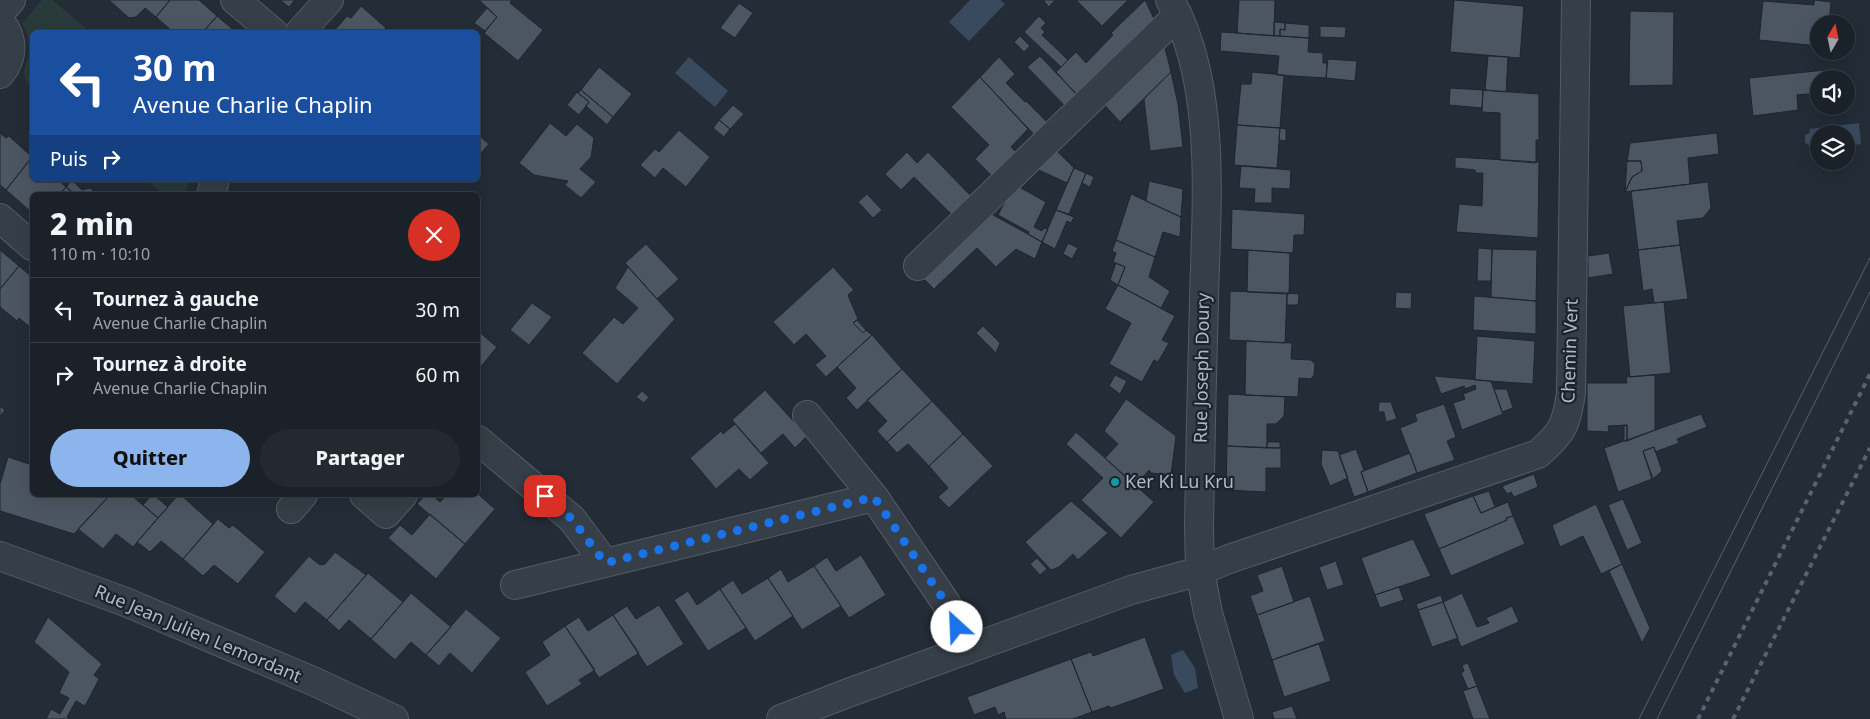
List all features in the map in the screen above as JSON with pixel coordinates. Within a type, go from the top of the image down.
[{"type":"street","points":[[0,13],[11,0]]},
{"type":"street","points":[[235,0],[271,30]]},
{"type":"street","points":[[302,30],[330,0]]},
{"type":"street","name":"Chemin Vert","points":[[1200,571],[1238,556],[1538,454],[1563,429],[1568,414],[1571,393],[1576,0]]},
{"type":"street","name":"Rue Joseph Doury","points":[[918,266],[1174,7],[1194,62],[1204,116],[1206,169],[1198,527],[1200,571],[1208,613],[1239,719]]},
{"type":"street","points":[[0,21],[5,27],[12,47],[7,66],[0,74]]},
{"type":"street","points":[[0,218],[30,244]]},
{"type":"street","points":[[807,415],[874,497],[946,603],[967,650]]},
{"type":"street","points":[[480,442],[572,519],[605,563]]},
{"type":"street","points":[[366,497],[386,514],[400,497]]},
{"type":"street","points":[[515,584],[874,497]]},
{"type":"street","name":"Rue Jean Julien Lemordant","points":[[0,556],[123,600],[314,682],[352,711],[394,719]]},
{"type":"street","points":[[781,719],[840,708],[967,650],[1131,590],[1200,571]]},
{"type":"shaded area","points":[[42,0],[52,0],[89,30],[30,30],[30,43],[22,24]]},
{"type":"shaded area","points":[[30,49],[30,85],[24,76]]},
{"type":"shaded area","points":[[148,182],[190,182],[185,192],[160,192]]},
{"type":"water","points":[[970,0],[1000,0],[1005,4],[969,41],[949,22]]},
{"type":"water","points":[[689,57],[728,91],[715,107],[675,73]]},
{"type":"water","points":[[1859,123],[1861,144],[1855,145],[1855,125],[1842,125]]},
{"type":"water","points":[[1810,133],[1810,146],[1805,143],[1805,135]]},
{"type":"water","points":[[1183,650],[1195,668],[1198,688],[1185,693],[1174,675],[1171,655]]},
{"type":"building","points":[[109,0],[170,0],[156,17],[145,8],[136,17],[129,18]]},
{"type":"building","points":[[170,0],[199,0],[217,16],[205,30],[171,30],[156,17]]},
{"type":"building","points":[[280,0],[295,0],[289,7]]},
{"type":"building","points":[[479,0],[512,0],[510,3],[543,30],[518,61],[484,33],[497,17]]},
{"type":"building","points":[[1043,0],[1055,0],[1049,7]]},
{"type":"building","points":[[1076,0],[1128,0],[1102,26]]},
{"type":"building","points":[[1145,0],[1157,25],[1081,99],[1056,72],[1076,52],[1086,63],[1113,35],[1111,33]]},
{"type":"building","points":[[1239,0],[1275,0],[1274,36],[1237,33]]},
{"type":"building","points":[[1454,0],[1524,6],[1520,58],[1450,52]]},
{"type":"building","points":[[1814,0],[1831,2],[1830,15],[1810,15],[1810,45],[1759,40],[1763,1],[1814,5]]},
{"type":"building","points":[[739,3],[753,13],[735,38],[720,28]]},
{"type":"building","points":[[361,6],[386,28],[384,30],[335,30],[347,16],[351,18]]},
{"type":"building","points":[[487,8],[497,17],[485,31],[474,23]]},
{"type":"building","points":[[1630,11],[1674,12],[1673,85],[1629,86]]},
{"type":"building","points":[[217,16],[234,30],[205,30]]},
{"type":"building","points":[[1039,16],[1046,23],[1041,28],[1045,32],[1042,35],[1068,60],[1061,67],[1024,32]]},
{"type":"building","points":[[1274,22],[1285,23],[1285,30],[1280,29],[1280,36],[1274,36]]},
{"type":"building","points":[[1285,23],[1309,25],[1309,38],[1280,36],[1280,29],[1285,30]]},
{"type":"building","points":[[1320,26],[1346,27],[1345,38],[1320,37]]},
{"type":"building","points":[[1221,32],[1309,38],[1308,52],[1323,53],[1323,63],[1327,63],[1326,78],[1277,75],[1279,56],[1220,51]]},
{"type":"building","points":[[1020,36],[1030,46],[1024,52],[1014,42]]},
{"type":"building","points":[[1163,40],[1171,72],[1120,122],[1100,100]]},
{"type":"building","points":[[1040,56],[1081,99],[1069,110],[1027,67]]},
{"type":"building","points":[[1488,56],[1508,57],[1506,92],[1485,90]]},
{"type":"building","points":[[999,57],[1015,74],[1006,83],[1052,127],[1039,140],[980,77]]},
{"type":"building","points":[[1328,59],[1357,61],[1355,81],[1326,78]]},
{"type":"building","points":[[599,67],[632,94],[613,117],[581,90]]},
{"type":"building","points":[[1171,72],[1178,104],[1183,147],[1150,151],[1144,99]]},
{"type":"building","points":[[1252,72],[1284,75],[1280,128],[1237,125],[1241,84],[1251,84]]},
{"type":"building","points":[[1810,72],[1810,94],[1797,95],[1798,110],[1753,116],[1749,78]]},
{"type":"building","points":[[980,77],[1028,129],[1011,147],[1021,157],[997,181],[975,159],[989,145],[951,107]]},
{"type":"building","points":[[1450,88],[1483,90],[1482,108],[1449,105]]},
{"type":"building","points":[[581,90],[613,117],[607,125],[586,106],[589,102],[578,93]]},
{"type":"building","points":[[1483,90],[1539,94],[1539,140],[1536,140],[1536,163],[1500,160],[1500,113],[1482,112]]},
{"type":"building","points":[[577,92],[589,102],[579,115],[567,105]]},
{"type":"building","points":[[733,105],[744,114],[730,129],[719,120]]},
{"type":"building","points":[[719,120],[730,129],[724,137],[713,128]]},
{"type":"building","points":[[550,123],[566,136],[577,124],[594,138],[591,157],[580,169],[596,182],[581,198],[565,185],[568,181],[534,175],[519,163]]},
{"type":"building","points":[[1237,125],[1280,128],[1277,168],[1234,165]]},
{"type":"building","points":[[1280,128],[1286,129],[1286,141],[1279,140]]},
{"type":"building","points":[[679,130],[710,157],[686,187],[663,168],[655,178],[640,165],[655,149],[659,152]]},
{"type":"building","points":[[0,133],[6,138],[9,136],[30,155],[30,160],[6,190],[0,185]]},
{"type":"building","points":[[1717,133],[1719,154],[1688,158],[1690,184],[1625,192],[1632,177],[1642,171],[1641,161],[1627,161],[1630,143]]},
{"type":"building","points":[[480,137],[489,144],[480,152]]},
{"type":"building","points":[[1053,147],[1074,168],[1067,183],[1032,167]]},
{"type":"building","points":[[907,152],[917,163],[928,152],[975,200],[956,219],[914,177],[901,190],[885,174]]},
{"type":"building","points":[[1455,157],[1539,162],[1538,238],[1456,232],[1459,204],[1482,206],[1483,173],[1476,173],[1475,170],[1455,168]]},
{"type":"building","points":[[30,160],[30,182],[60,182],[66,187],[62,192],[30,192],[29,210],[6,190]]},
{"type":"building","points":[[1627,161],[1641,161],[1642,171],[1632,177],[1625,192]]},
{"type":"building","points":[[1241,166],[1291,170],[1290,189],[1272,188],[1272,203],[1254,203],[1255,189],[1239,188]]},
{"type":"building","points":[[1074,168],[1086,173],[1069,214],[1056,210]]},
{"type":"building","points":[[1086,173],[1094,177],[1090,187],[1082,183]]},
{"type":"building","points":[[1149,181],[1183,189],[1181,217],[1146,201]]},
{"type":"building","points":[[70,182],[74,182],[82,190],[90,188],[95,192],[72,192],[66,187]]},
{"type":"building","points":[[1708,182],[1711,208],[1703,218],[1677,221],[1680,245],[1638,250],[1631,191]]},
{"type":"building","points":[[1014,184],[1046,202],[1034,227],[1042,231],[1044,228],[1048,229],[1042,242],[1028,234],[1029,232],[998,215]]},
{"type":"building","points":[[66,187],[72,192],[62,192]]},
{"type":"building","points":[[867,194],[882,210],[873,218],[858,202]]},
{"type":"building","points":[[1131,194],[1181,217],[1180,237],[1163,232],[1155,257],[1116,240]]},
{"type":"building","points":[[1232,209],[1305,214],[1304,235],[1294,235],[1293,253],[1231,249]]},
{"type":"building","points":[[1056,210],[1074,217],[1071,223],[1067,221],[1055,249],[1042,242]]},
{"type":"building","points":[[986,211],[1042,242],[1035,259],[1016,249],[996,267],[977,248],[934,289],[920,275]]},
{"type":"building","points":[[1116,240],[1155,257],[1149,277],[1170,291],[1161,308],[1118,285],[1125,267],[1113,262],[1116,253],[1112,251]]},
{"type":"building","points":[[1068,243],[1078,248],[1072,259],[1063,254]]},
{"type":"building","points":[[646,244],[679,279],[657,299],[625,263]]},
{"type":"building","points":[[1680,245],[1688,299],[1654,303],[1652,289],[1643,291],[1638,250]]},
{"type":"building","points":[[1478,248],[1492,249],[1491,281],[1477,281]]},
{"type":"building","points":[[1492,249],[1537,250],[1536,301],[1491,297]]},
{"type":"building","points":[[0,250],[19,266],[0,289]]},
{"type":"building","points":[[1248,250],[1290,253],[1289,294],[1247,292]]},
{"type":"building","points":[[1609,253],[1613,274],[1588,278],[1588,256]]},
{"type":"building","points":[[1116,263],[1125,267],[1118,285],[1110,280]]},
{"type":"building","points":[[19,266],[30,275],[30,327],[19,318],[17,321],[0,307],[0,289]]},
{"type":"building","points":[[628,267],[675,319],[617,384],[582,353],[614,317],[623,324],[638,308],[615,288]]},
{"type":"building","points":[[833,267],[854,290],[848,295],[858,319],[853,323],[863,333],[866,330],[872,335],[826,377],[815,365],[826,356],[806,334],[794,345],[773,322]]},
{"type":"building","points":[[1118,285],[1175,316],[1162,340],[1169,343],[1158,362],[1154,360],[1142,382],[1109,364],[1131,323],[1105,309]]},
{"type":"building","points":[[1230,291],[1287,293],[1285,343],[1229,340]]},
{"type":"building","points":[[1396,292],[1412,293],[1411,309],[1395,308]]},
{"type":"building","points":[[1287,293],[1299,294],[1298,305],[1287,305]]},
{"type":"building","points":[[1474,296],[1536,301],[1536,334],[1473,330]]},
{"type":"building","points":[[1664,302],[1671,373],[1630,377],[1623,306]]},
{"type":"building","points":[[532,303],[552,317],[529,345],[510,330]]},
{"type":"building","points":[[857,320],[866,330],[863,333],[853,323]]},
{"type":"building","points":[[983,326],[1000,343],[996,353],[976,333]]},
{"type":"building","points":[[480,333],[497,347],[480,368]]},
{"type":"building","points":[[872,335],[902,369],[857,410],[846,398],[856,388],[837,367]]},
{"type":"building","points":[[1477,336],[1535,341],[1533,384],[1475,380]]},
{"type":"building","points":[[1246,341],[1292,343],[1291,359],[1311,360],[1315,364],[1314,375],[1311,379],[1299,378],[1298,397],[1245,395]]},
{"type":"building","points":[[902,369],[932,401],[887,442],[877,431],[887,421],[867,400]]},
{"type":"building","points":[[1115,375],[1127,381],[1120,394],[1109,386]]},
{"type":"building","points":[[1655,375],[1655,430],[1627,441],[1627,425],[1608,426],[1609,432],[1587,431],[1587,383],[1627,383],[1626,377]]},
{"type":"building","points":[[1434,376],[1491,381],[1503,414],[1462,430],[1453,403],[1465,399],[1463,394],[1476,389],[1475,385],[1465,389],[1464,386],[1441,394]]},
{"type":"building","points":[[1494,389],[1507,389],[1513,408],[1502,412]]},
{"type":"building","points":[[765,390],[807,436],[795,448],[783,434],[761,453],[732,420]]},
{"type":"building","points":[[642,391],[649,397],[644,403],[636,397]]},
{"type":"building","points":[[1228,394],[1285,397],[1284,416],[1276,424],[1267,424],[1267,448],[1227,446]]},
{"type":"building","points":[[1126,399],[1176,436],[1171,475],[1151,473],[1149,470],[1135,486],[1105,458],[1118,444],[1104,431]]},
{"type":"building","points":[[932,401],[963,434],[929,466],[908,444],[897,453],[887,442]]},
{"type":"building","points":[[1379,402],[1391,402],[1397,419],[1386,422],[1384,412],[1378,412]]},
{"type":"building","points":[[1444,404],[1456,437],[1447,441],[1455,460],[1417,473],[1400,428],[1417,421],[1415,414]]},
{"type":"building","points":[[0,406],[5,410],[0,417]]},
{"type":"building","points":[[1701,414],[1707,427],[1677,439],[1679,443],[1655,452],[1654,447],[1643,451],[1652,479],[1618,492],[1604,448]]},
{"type":"building","points":[[735,424],[769,463],[750,480],[739,469],[716,489],[690,458],[721,431],[723,434]]},
{"type":"building","points":[[1627,425],[1627,441],[1624,441],[1624,426]]},
{"type":"building","name":"Ker Ki Lu Kru","points":[[1076,432],[1154,502],[1121,538],[1081,500],[1103,478],[1066,444]]},
{"type":"building","points":[[963,434],[993,466],[949,508],[938,497],[948,488],[929,466]]},
{"type":"building","points":[[1267,442],[1280,442],[1280,448],[1267,448]]},
{"type":"building","points":[[1227,446],[1281,448],[1281,468],[1266,468],[1266,492],[1226,490]]},
{"type":"building","points":[[1654,447],[1662,471],[1653,479],[1643,451]]},
{"type":"building","points":[[1356,449],[1364,470],[1361,472],[1368,492],[1354,497],[1339,455]]},
{"type":"building","points":[[1322,450],[1338,451],[1348,478],[1330,486],[1321,464]]},
{"type":"building","points":[[1410,453],[1417,473],[1368,492],[1361,472]]},
{"type":"building","points":[[8,457],[30,464],[30,497],[108,497],[74,534],[0,511],[0,484]]},
{"type":"building","points":[[1534,474],[1538,487],[1514,497],[1511,492],[1507,494],[1502,486]]},
{"type":"building","points":[[1489,491],[1495,507],[1481,513],[1473,496]]},
{"type":"building","points":[[480,496],[495,509],[465,544],[417,504],[423,497],[434,497],[440,502],[445,497]]},
{"type":"building","points":[[1473,496],[1481,513],[1508,502],[1513,516],[1439,549],[1424,514]]},
{"type":"building","points":[[108,497],[133,497],[158,518],[133,547],[116,534],[103,549],[78,529]]},
{"type":"building","points":[[156,497],[168,507],[158,518],[143,505],[149,498]]},
{"type":"building","points":[[176,497],[183,497],[213,524],[183,559],[161,541],[150,552],[137,542]]},
{"type":"building","points":[[1623,499],[1642,543],[1627,550],[1608,505]]},
{"type":"building","points":[[1071,501],[1108,533],[1078,560],[1073,554],[1059,567],[1051,570],[1025,542]]},
{"type":"building","points":[[1596,504],[1622,564],[1601,574],[1583,536],[1560,547],[1552,525]]},
{"type":"building","points":[[430,514],[465,544],[436,579],[388,538],[400,525],[412,535]]},
{"type":"building","points":[[1513,516],[1525,544],[1451,576],[1439,549]]},
{"type":"building","points":[[218,519],[229,528],[233,525],[265,552],[238,584],[214,565],[203,576],[183,559]]},
{"type":"building","points":[[1413,539],[1431,576],[1375,595],[1361,558]]},
{"type":"building","points":[[335,552],[366,575],[327,620],[305,602],[295,614],[274,596],[309,556],[320,565],[325,564]]},
{"type":"building","points":[[861,555],[886,595],[849,618],[814,566],[827,557],[836,571]]},
{"type":"building","points":[[1037,558],[1047,569],[1040,575],[1030,564]]},
{"type":"building","points":[[1336,561],[1344,585],[1327,590],[1319,567]]},
{"type":"building","points":[[1622,564],[1650,628],[1642,643],[1609,571]]},
{"type":"building","points":[[814,566],[841,606],[802,630],[768,578],[781,569],[788,582]]},
{"type":"building","points":[[1282,566],[1294,602],[1257,615],[1250,596],[1263,591],[1257,575]]},
{"type":"building","points":[[368,573],[403,602],[371,639],[349,620],[339,631],[327,620]]},
{"type":"building","points":[[768,578],[793,616],[755,641],[720,589],[733,580],[742,594]]},
{"type":"building","points":[[1399,587],[1404,600],[1380,608],[1375,595]]},
{"type":"building","points":[[720,589],[746,628],[708,651],[674,600],[688,591],[697,605]]},
{"type":"building","points":[[411,593],[451,627],[426,655],[411,642],[395,660],[371,639]]},
{"type":"building","points":[[1462,593],[1477,627],[1489,623],[1486,618],[1512,606],[1519,622],[1461,647],[1443,602]]},
{"type":"building","points":[[1441,595],[1443,602],[1418,610],[1416,604]]},
{"type":"building","points":[[1310,596],[1325,641],[1272,660],[1257,615]]},
{"type":"building","points":[[1443,602],[1458,638],[1432,647],[1418,610]]},
{"type":"building","points":[[659,605],[684,644],[647,667],[613,615],[627,606],[636,619]]},
{"type":"building","points":[[466,609],[501,638],[472,673],[450,653],[439,666],[426,655]]},
{"type":"building","points":[[613,615],[639,653],[599,678],[565,626],[579,617],[588,631]]},
{"type":"building","points":[[48,617],[102,664],[94,675],[99,679],[85,706],[76,701],[67,717],[71,719],[46,719],[51,709],[60,714],[69,698],[59,693],[69,672],[34,642]]},
{"type":"building","points":[[565,626],[595,670],[579,680],[582,684],[547,706],[525,672],[550,655],[542,642]]},
{"type":"building","points":[[1145,637],[1164,689],[1111,708],[1109,706],[1092,712],[1071,659],[1091,652],[1093,656]]},
{"type":"building","points":[[1319,644],[1331,681],[1284,697],[1272,660]]},
{"type":"building","points":[[1071,659],[1092,712],[1073,719],[1006,719],[1004,712],[998,715],[995,707],[974,715],[967,697]]},
{"type":"building","points":[[1468,663],[1477,686],[1468,689],[1461,673],[1464,671],[1462,665]]},
{"type":"building","points":[[1477,686],[1490,719],[1473,719],[1463,691]]},
{"type":"building","points":[[1292,706],[1297,719],[1274,719],[1272,712]]},
{"type":"tram line","points":[[1639,719],[1870,258]]},
{"type":"tram line","points":[[1657,719],[1870,292]]},
{"type":"railway","points":[[1698,719],[1870,374]]},
{"type":"railway","points":[[1733,719],[1870,448]]},
{"type":"place","name":"Ker Ki Lu Kru","points":[[1115,482]]},
{"type":"route","points":[[545,496],[572,519],[605,563],[874,497],[946,603],[957,627]]}]
